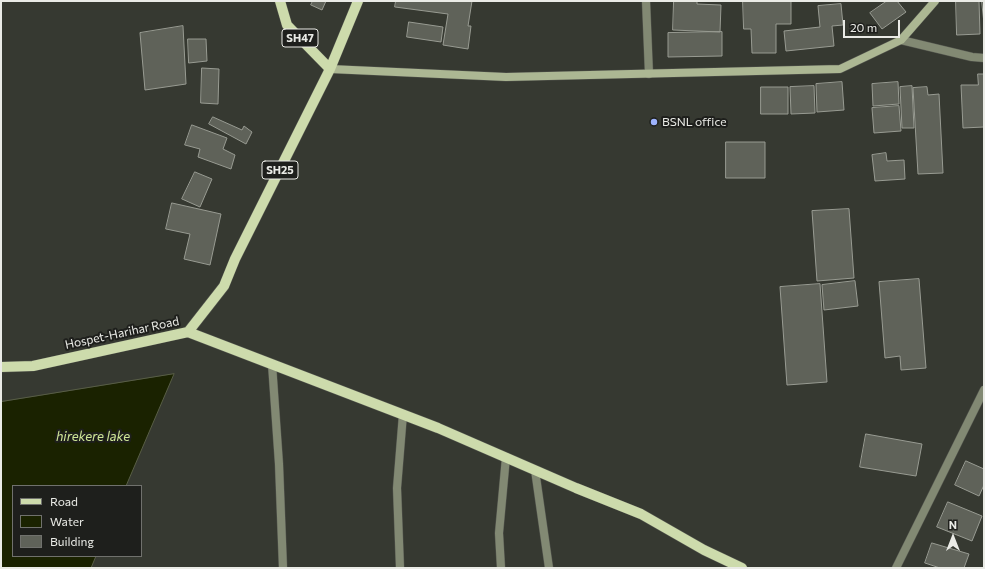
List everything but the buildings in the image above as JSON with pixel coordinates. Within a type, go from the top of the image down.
[{"type":"main road","name":"SH47","points":[[280,1],[287,25],[330,69]]},
{"type":"main road","name":"Hospet-Harihar Road","points":[[1,367],[33,366],[188,332],[224,286],[235,259],[330,69],[358,1]]},
{"type":"main road","points":[[330,69],[506,77],[840,69],[901,40],[935,1]]},
{"type":"main road","points":[[188,332],[438,428],[641,514],[704,550],[742,568]]},
{"type":"street","points":[[646,1],[649,74]]},
{"type":"street","points":[[901,40],[972,57],[984,58]]},
{"type":"street","points":[[272,364],[279,464],[283,568]]},
{"type":"street","points":[[896,568],[984,390]]},
{"type":"street","points":[[400,568],[397,488],[403,414]]},
{"type":"street","points":[[501,568],[499,533],[506,457]]},
{"type":"street","points":[[535,470],[549,568]]},
{"type":"water","name":"hirekere lake","points":[[174,374],[126,485],[12,485],[12,557],[96,557],[91,568],[1,568],[1,402]]},
{"type":"place","name":"BSNL office","points":[[654,122]]}]
